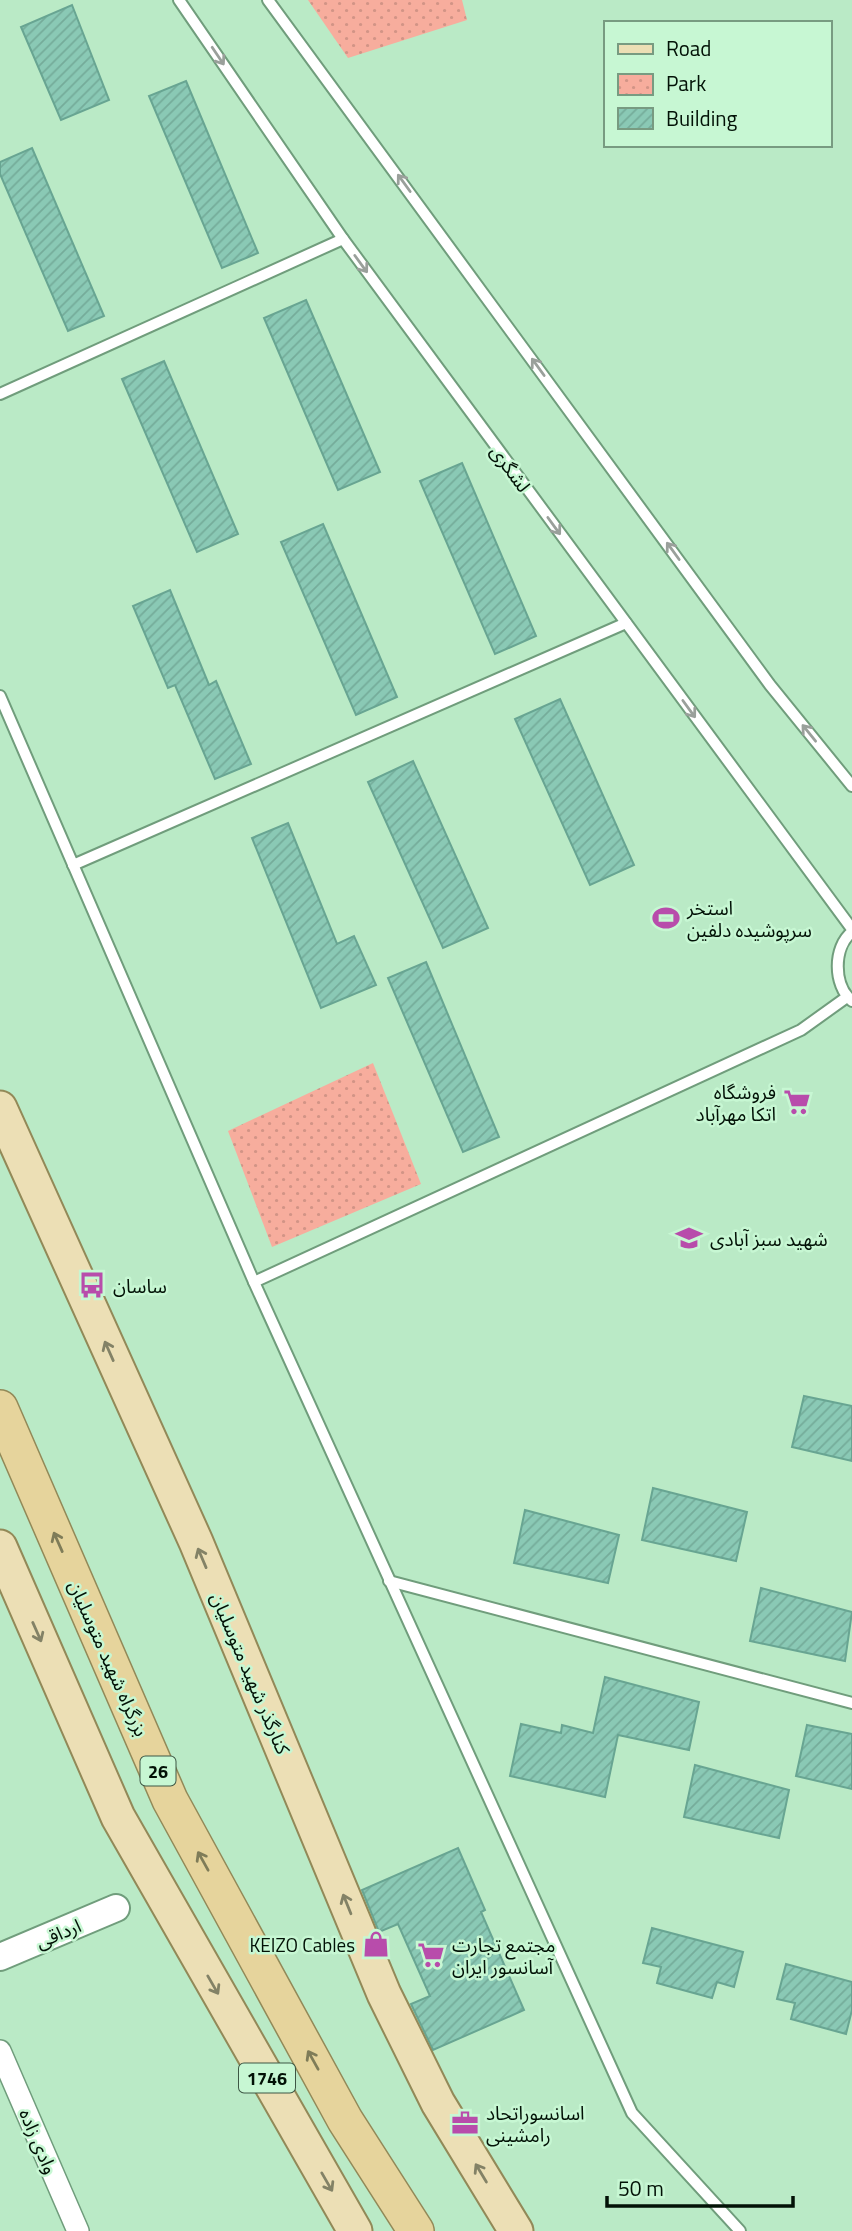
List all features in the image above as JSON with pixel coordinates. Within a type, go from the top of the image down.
[{"type":"highway","name":"بزرگراه شهید متوسلیان","points":[[0,1408],[170,1800],[345,2120],[416,2231]]},
{"type":"main road","name":"کنارگذر شهید متوسلیان","points":[[0,1108],[196,1542],[384,1994],[438,2103],[516,2231]]},
{"type":"main road","name":"1746","points":[[0,1547],[118,1817],[355,2231]]},
{"type":"street","name":"ارداقی","points":[[0,1957],[116,1908]]},
{"type":"street","name":"وادی زاده","points":[[0,2051],[78,2231]]},
{"type":"lane","name":"لشگری","points":[[180,0],[343,239],[852,930]]},
{"type":"lane","points":[[268,0],[770,685],[852,786]]},
{"type":"lane","points":[[0,394],[343,239]]},
{"type":"lane","points":[[73,865],[626,623]]},
{"type":"lane","points":[[0,696],[254,1282],[632,2113],[740,2231]]},
{"type":"lane","points":[[254,1282],[801,1030],[850,999],[839,976],[838,951],[852,930]]},
{"type":"lane","points":[[389,1581],[852,1703]]},
{"type":"green space","points":[[308,0],[462,0],[467,20],[348,58]]},
{"type":"green space","points":[[373,1063],[421,1184],[272,1247],[228,1131]]},
{"type":"building","points":[[72,5],[109,100],[61,120],[21,27]]},
{"type":"building","points":[[186,81],[258,253],[222,268],[149,96]]},
{"type":"building","points":[[32,148],[104,316],[68,331],[0,174],[0,162]]},
{"type":"building","points":[[306,300],[380,472],[338,490],[264,318]]},
{"type":"building","points":[[164,361],[238,534],[197,552],[122,379]]},
{"type":"building","points":[[462,463],[536,636],[495,654],[420,481]]},
{"type":"building","points":[[323,524],[397,697],[356,715],[281,542]]},
{"type":"building","points":[[170,590],[209,685],[216,681],[251,764],[215,779],[175,685],[168,688],[133,606]]},
{"type":"building","points":[[560,699],[634,865],[590,885],[515,719]]},
{"type":"building","points":[[413,761],[488,928],[443,948],[368,782]]},
{"type":"building","points":[[288,823],[337,944],[354,936],[376,985],[321,1008],[252,838]]},
{"type":"building","points":[[426,962],[499,1137],[463,1152],[388,978]]},
{"type":"building","points":[[804,1396],[852,1406],[852,1461],[792,1447]]},
{"type":"building","points":[[653,1488],[747,1512],[736,1561],[642,1540]]},
{"type":"building","points":[[525,1510],[619,1535],[608,1583],[514,1563]]},
{"type":"building","points":[[761,1588],[852,1612],[845,1661],[750,1641]]},
{"type":"building","points":[[605,1677],[699,1702],[689,1750],[618,1735],[605,1797],[510,1776],[521,1724],[561,1733],[562,1725],[593,1733]]},
{"type":"building","points":[[807,1725],[852,1734],[852,1789],[796,1776]]},
{"type":"building","points":[[695,1765],[789,1790],[779,1838],[684,1817]]},
{"type":"building","name":"مجتمع تجارت آسانسور ایران","points":[[458,1848],[485,1910],[481,1912],[524,2010],[433,2050],[411,2004],[430,1996],[398,1924],[379,1932],[362,1890]]},
{"type":"building","points":[[652,1928],[743,1952],[734,1987],[717,1982],[712,1998],[657,1983],[661,1967],[643,1963]]},
{"type":"building","points":[[786,1964],[852,1982],[852,2010],[846,2034],[791,2019],[795,2003],[777,1999]]},
{"type":"place","name":"استخر سرپوشیده دلفین","points":[[666,918]]},
{"type":"place","name":"فروشگاه اتکا مهرآباد","points":[[797,1102]]},
{"type":"place","name":"شهید سبز آبادی","points":[[689,1238]]},
{"type":"place","name":"ساسان","points":[[92,1285]]},
{"type":"place","name":"KEIZO Cables","points":[[376,1944]]},
{"type":"place","name":"مجتمع تجارت آسانسور ایران","points":[[431,1955]]},
{"type":"place","name":"اسانسوراتحاد رامشینی","points":[[465,2123]]}]
